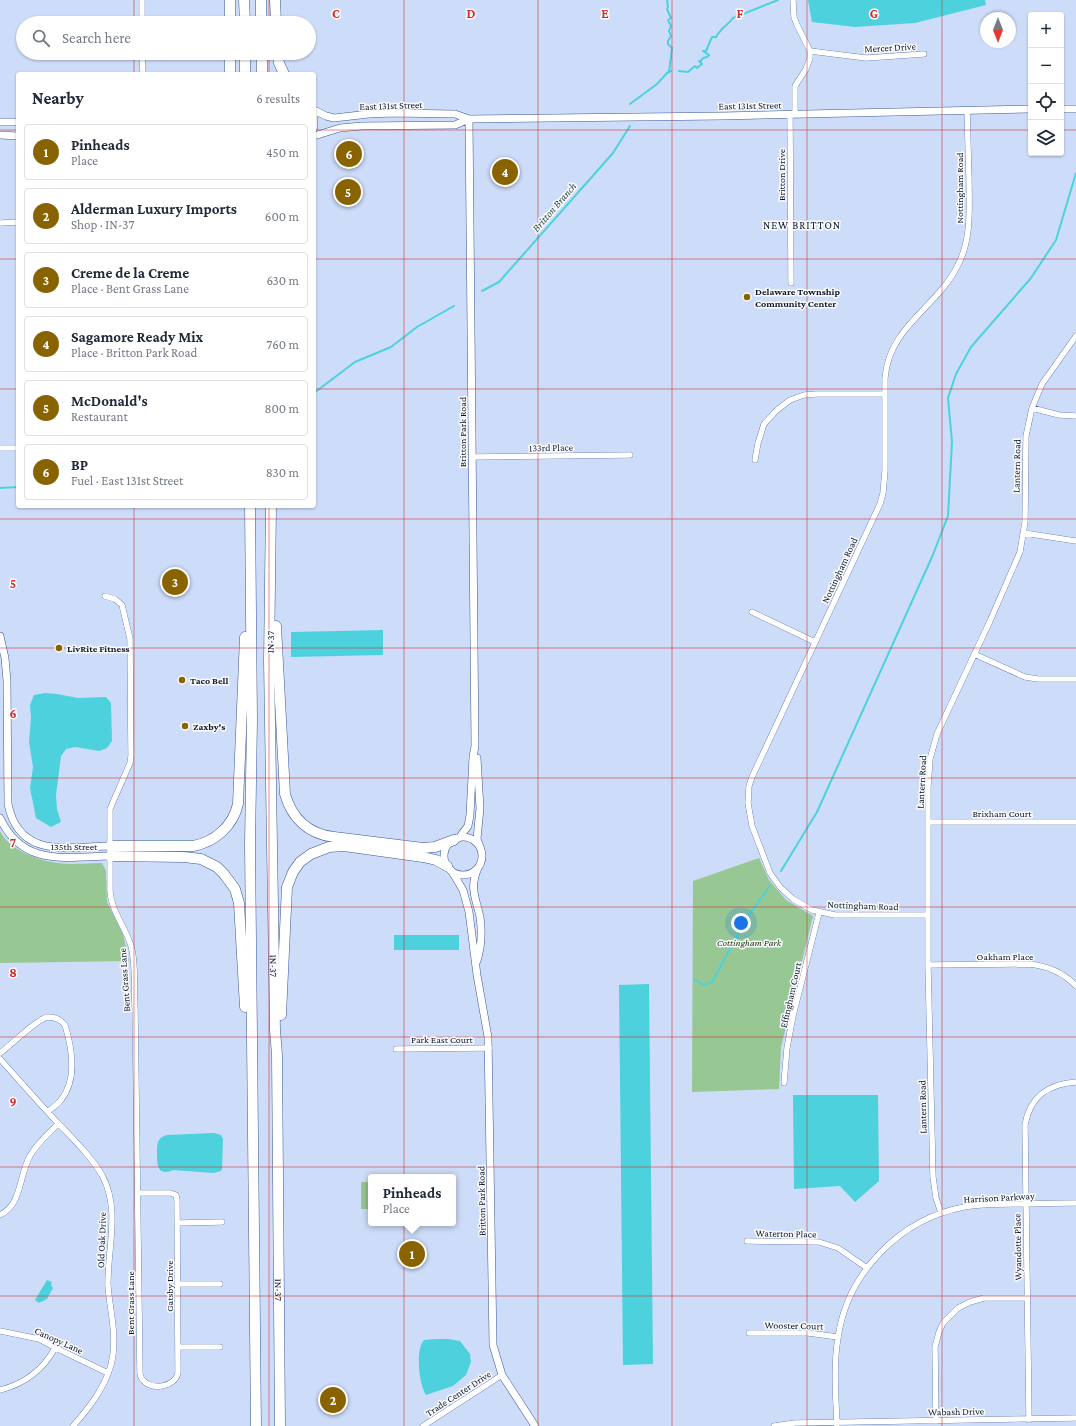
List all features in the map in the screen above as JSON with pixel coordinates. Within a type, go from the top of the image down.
[{"type":"highway","points":[[230,0],[230,16]]},
{"type":"highway","points":[[244,0],[245,16]]},
{"type":"highway","points":[[261,0],[261,16]]},
{"type":"highway","points":[[275,0],[276,16]]},
{"type":"highway","points":[[230,60],[230,72]]},
{"type":"highway","points":[[245,60],[245,72]]},
{"type":"highway","points":[[262,60],[262,72]]},
{"type":"highway","points":[[279,60],[283,72]]},
{"type":"highway","name":"IN-37","points":[[270,508],[269,661],[277,1055],[280,1426]]},
{"type":"highway","name":"IN-37","points":[[249,509],[252,720],[250,844],[256,1426]]},
{"type":"highway","points":[[271,542],[285,789],[288,802],[294,813],[308,828],[324,836],[423,848],[435,847],[457,839]]},
{"type":"highway","points":[[110,846],[193,846],[204,843],[217,836],[231,822],[238,804],[245,632],[251,604]]},
{"type":"highway","points":[[277,1055],[280,1034],[287,887],[293,872],[300,862],[316,851],[338,846],[423,857],[436,860],[449,868]]},
{"type":"highway","points":[[110,856],[196,858],[217,867],[232,884],[239,903],[247,1032],[252,1063]]},
{"type":"street","points":[[142,0],[142,16]]},
{"type":"street","points":[[793,0],[797,25],[810,51]]},
{"type":"street","name":"Mercer Drive","points":[[810,51],[866,58],[924,54]]},
{"type":"street","name":"Britton Drive","points":[[791,283],[792,114],[795,86],[806,69],[810,58],[810,51]]},
{"type":"street","points":[[142,60],[143,72]]},
{"type":"street","name":"East 131st Street","points":[[316,111],[334,118],[370,114],[455,114],[470,119],[1028,109]]},
{"type":"street","points":[[1064,109],[1076,109]]},
{"type":"street","name":"Nottingham Road","points":[[928,915],[842,915],[819,912],[793,899],[780,887],[765,862],[752,826],[748,803],[749,786],[752,777],[882,498],[885,471],[884,394],[886,365],[890,352],[895,342],[910,323],[950,280],[961,259],[969,220],[967,111]]},
{"type":"street","name":"East 131st Street","points":[[316,135],[332,130],[349,127],[455,125],[470,119]]},
{"type":"street","name":"Britton Park Road","points":[[457,839],[468,826],[475,746],[470,119]]},
{"type":"street","points":[[0,122],[16,122]]},
{"type":"street","points":[[0,136],[16,136]]},
{"type":"street","points":[[0,223],[16,222]]},
{"type":"street","name":"Lantern Road","points":[[941,1214],[936,1198],[933,1177],[928,966],[928,779],[932,751],[944,718],[1015,566],[1020,552],[1024,533],[1025,444],[1032,408],[1042,384],[1076,336]]},
{"type":"street","points":[[755,460],[758,443],[764,424],[777,410],[790,400],[804,395],[816,394],[884,394]]},
{"type":"street","points":[[1032,408],[1054,414],[1076,416]]},
{"type":"street","points":[[0,448],[16,448]]},
{"type":"street","name":"133rd Place","points":[[472,457],[630,455]]},
{"type":"street","points":[[1024,533],[1076,541]]},
{"type":"street","name":"Bent Grass Lane","points":[[105,596],[115,599],[122,606],[130,639],[131,756],[110,805],[110,900],[131,943],[132,952],[135,1008],[139,1360],[140,1374],[143,1381]]},
{"type":"street","points":[[752,612],[815,642]]},
{"type":"street","name":"135th Street","points":[[0,636],[6,664],[7,681],[8,804],[10,814],[19,832],[27,839],[46,846],[110,846]]},
{"type":"street","points":[[974,654],[1025,677],[1038,679],[1076,679]]},
{"type":"street","name":"Britton Park Road","points":[[475,746],[480,808],[478,839],[481,850]]},
{"type":"street","name":"135th Street","points":[[0,818],[9,835],[17,843],[33,853],[49,857],[110,856]]},
{"type":"street","name":"Brixham Court","points":[[928,822],[1076,822]]},
{"type":"street","points":[[467,838],[473,840],[481,850],[481,862],[478,867],[468,874],[462,875],[456,874],[449,868],[444,854],[450,843],[457,839],[467,838]]},
{"type":"street","name":"Britton Park Road","points":[[476,966],[481,929],[473,885],[478,867]]},
{"type":"street","name":"Britton Park Road","points":[[449,868],[458,880],[465,895],[487,1029],[493,1345],[502,1375],[535,1426]]},
{"type":"street","name":"Effingham Court","points":[[784,1084],[787,1048],[792,1022],[819,912]]},
{"type":"street","name":"Oakham Place","points":[[928,966],[1038,965],[1057,971],[1068,977],[1076,986]]},
{"type":"street","points":[[0,1054],[42,1019],[52,1017],[61,1021],[65,1025],[72,1060],[72,1072],[70,1082],[61,1100],[48,1112]]},
{"type":"street","name":"Park East Court","points":[[396,1049],[488,1048]]},
{"type":"street","name":"Old Oak Drive","points":[[0,1059],[88,1155],[102,1176],[108,1189],[111,1202],[112,1230],[108,1285],[114,1332],[111,1363],[108,1373],[93,1402],[73,1426]]},
{"type":"street","name":"Wyandotte Place","points":[[1029,1420],[1025,1125],[1030,1108],[1036,1099],[1049,1088],[1063,1083],[1076,1082]]},
{"type":"street","points":[[0,1215],[9,1209],[14,1203],[26,1163],[30,1156],[41,1141],[58,1124]]},
{"type":"street","name":"Gatsby Drive","points":[[138,1194],[170,1193],[176,1195],[178,1222],[177,1378],[173,1382],[163,1386],[151,1385],[143,1381]]},
{"type":"street","name":"Harrison Parkway","points":[[837,1424],[836,1367],[838,1337],[846,1307],[858,1280],[866,1268],[883,1250],[918,1224],[957,1208],[976,1205],[1076,1203]]},
{"type":"street","points":[[178,1222],[222,1222]]},
{"type":"street","name":"Waterton Place","points":[[747,1242],[811,1241],[824,1243],[838,1248],[866,1268]]},
{"type":"street","points":[[177,1284],[220,1284]]},
{"type":"street","points":[[936,1421],[934,1347],[938,1332],[943,1323],[958,1308],[970,1302],[984,1298],[1027,1298]]},
{"type":"street","name":"Canopy Lane","points":[[0,1331],[39,1339],[108,1373]]},
{"type":"street","name":"Wooster Court","points":[[749,1333],[808,1333],[838,1337]]},
{"type":"street","points":[[178,1347],[220,1346]]},
{"type":"street","points":[[0,1390],[17,1384],[35,1372],[45,1364],[55,1348]]},
{"type":"street","name":"Trade Center Drive","points":[[423,1426],[502,1375]]},
{"type":"street","name":"Wabash Drive","points":[[774,1426],[787,1424],[1076,1418]]},
{"type":"green space","points":[[0,831],[4,838],[17,849],[42,860],[63,864],[102,863],[106,871],[107,902],[123,934],[129,961],[0,963]]},
{"type":"green space","name":"Cottingham Park","points":[[759,858],[769,880],[786,900],[813,916],[781,1047],[779,1089],[692,1092],[693,881]]},
{"type":"green space","points":[[361,1182],[368,1182],[368,1209],[361,1209]]},
{"type":"shaded area","points":[[808,0],[985,0],[986,5],[915,23],[855,27],[812,22]]},
{"type":"shaded area","points":[[383,630],[383,655],[291,657],[291,632]]},
{"type":"shaded area","points":[[45,693],[78,698],[106,697],[111,703],[112,741],[107,748],[99,751],[75,747],[66,749],[61,756],[56,795],[57,809],[61,822],[51,827],[36,818],[30,788],[33,767],[29,742],[31,717],[30,705],[34,695]]},
{"type":"shaded area","points":[[394,935],[459,935],[459,950],[394,950]]},
{"type":"shaded area","points":[[649,984],[653,1364],[623,1365],[619,985]]},
{"type":"shaded area","points":[[793,1095],[878,1095],[879,1181],[855,1202],[840,1186],[794,1189]]},
{"type":"shaded area","points":[[214,1133],[221,1135],[223,1139],[221,1171],[213,1173],[173,1170],[168,1172],[161,1171],[157,1161],[157,1147],[158,1141],[162,1137],[167,1135]]},
{"type":"shaded area","points":[[47,1280],[52,1282],[51,1285],[53,1288],[47,1299],[39,1303],[35,1300]]},
{"type":"shaded area","points":[[435,1339],[460,1341],[470,1354],[471,1362],[466,1375],[453,1386],[426,1395],[421,1383],[419,1367],[420,1351],[424,1340]]},
{"type":"waterway","points":[[667,0],[667,9],[671,18],[668,20],[671,26],[669,31],[671,36],[668,44],[672,48],[669,72]]},
{"type":"waterway","points":[[679,71],[688,72],[695,66],[697,68],[702,64],[699,61],[709,55],[703,51],[706,51],[712,37],[716,37],[733,18],[778,0]]},
{"type":"waterway","name":"Britton Branch","points":[[630,104],[657,84],[667,73],[671,71]]},
{"type":"waterway","name":"Britton Branch","points":[[482,291],[499,282],[613,153],[630,126]]},
{"type":"waterway","points":[[781,871],[817,812],[932,557],[948,516],[952,442],[948,398],[956,374],[971,347],[1031,278],[1056,240],[1076,173]]},
{"type":"waterway","name":"Britton Branch","points":[[316,391],[355,362],[391,347],[417,327],[454,306]]},
{"type":"waterway","name":"Britton Branch","points":[[0,488],[16,487]]},
{"type":"waterway","points":[[695,980],[704,985],[712,982],[747,918],[769,887]]},
{"type":"place","name":"BP","points":[[349,154]]},
{"type":"place","name":"Sagamore Ready Mix","points":[[505,172]]},
{"type":"place","name":"McDonald's","points":[[348,192]]},
{"type":"place","name":"Delaware Township Community Center","points":[[747,297]]},
{"type":"place","name":"Creme de la Creme","points":[[175,582]]},
{"type":"place","name":"LivRite Fitness","points":[[59,648]]},
{"type":"place","name":"Taco Bell","points":[[182,680]]},
{"type":"place","name":"Zaxby's","points":[[185,726]]},
{"type":"place","name":"Pinheads","points":[[412,1254]]},
{"type":"place","name":"Alderman Luxury Imports","points":[[333,1400]]},
{"type":"district","name":"NEW BRITTON","points":[[802,225]]}]
